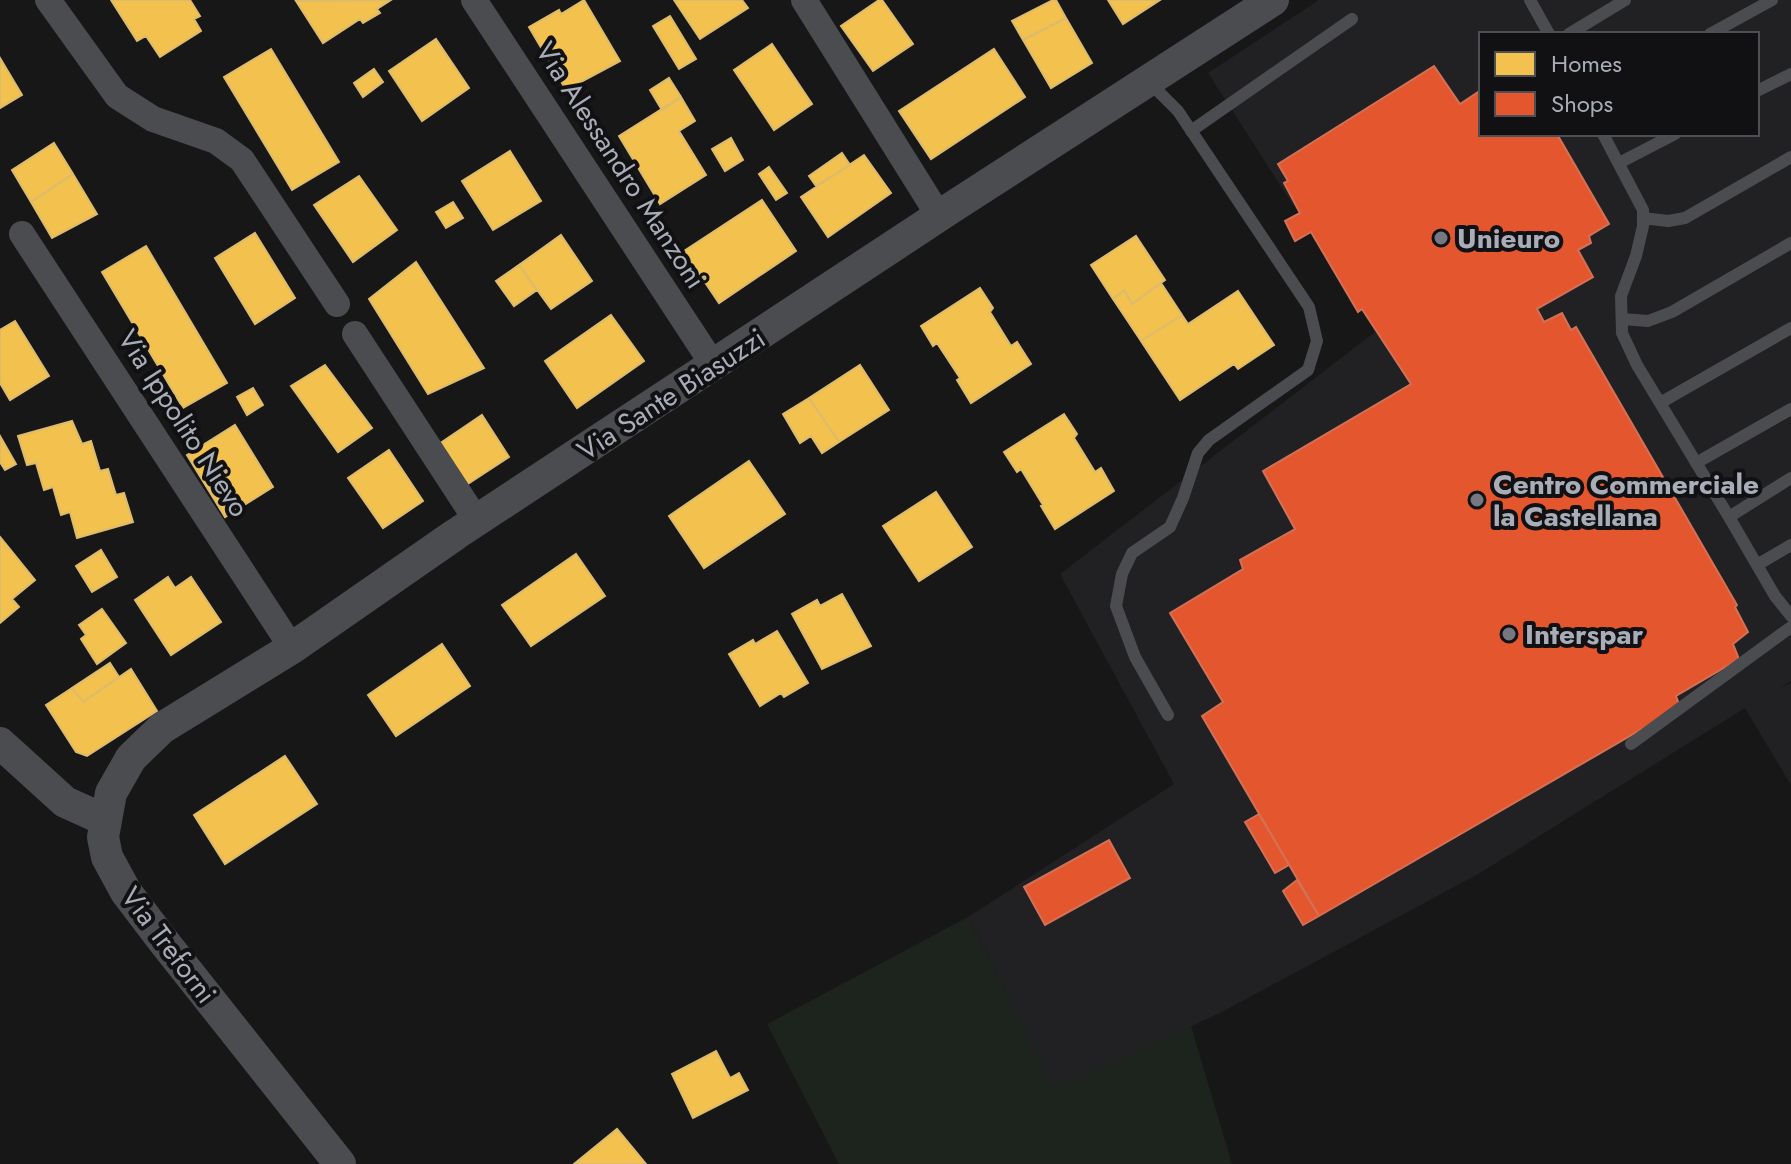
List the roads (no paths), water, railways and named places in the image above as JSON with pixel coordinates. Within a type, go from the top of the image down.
[{"type":"street","points":[[48,0],[117,96],[153,119],[216,141],[242,160],[337,304]]},
{"type":"street","name":"Via Alessandro Manzoni","points":[[474,0],[714,366]]},
{"type":"street","points":[[804,0],[939,216]]},
{"type":"street","name":"Via Sante Biasuzzi","points":[[105,820],[119,775],[131,758],[162,728],[292,648],[477,521],[1273,0]]},
{"type":"street","name":"Via Ippolito Nievo","points":[[22,234],[292,648]]},
{"type":"street","points":[[355,334],[477,521]]},
{"type":"street","points":[[0,743],[65,802],[105,820]]},
{"type":"street","name":"Via Treforni","points":[[105,820],[103,837],[107,857],[126,892],[340,1164]]},
{"type":"lane","points":[[1530,0],[1548,32]]},
{"type":"lane","points":[[1572,32],[1625,0]]},
{"type":"lane","points":[[1714,32],[1772,0]]},
{"type":"lane","points":[[1191,131],[1352,19]]},
{"type":"lane","points":[[1759,90],[1791,74]]},
{"type":"lane","points":[[1148,81],[1178,111],[1309,307],[1317,341],[1308,370],[1209,440],[1198,453],[1170,527],[1132,553],[1122,574],[1116,606],[1135,657],[1168,715]]},
{"type":"lane","points":[[1604,136],[1643,210],[1636,256],[1621,296],[1622,333],[1637,365],[1775,596],[1791,616]]},
{"type":"lane","points":[[1619,163],[1671,136]]},
{"type":"lane","points":[[1643,218],[1668,221],[1685,218],[1791,157]]},
{"type":"lane","points":[[1622,319],[1648,321],[1672,312],[1791,243]]},
{"type":"lane","points":[[1660,403],[1791,328]]},
{"type":"lane","points":[[1696,463],[1791,409]]},
{"type":"lane","points":[[1729,517],[1791,478]]},
{"type":"lane","points":[[1757,565],[1791,545]]},
{"type":"lane","points":[[1631,744],[1791,627]]},
{"type":"place","name":"Unieuro","points":[[1441,238]]},
{"type":"place","name":"Centro Commerciale la Castellana","points":[[1477,500]]},
{"type":"place","name":"Interspar","points":[[1509,634]]}]
